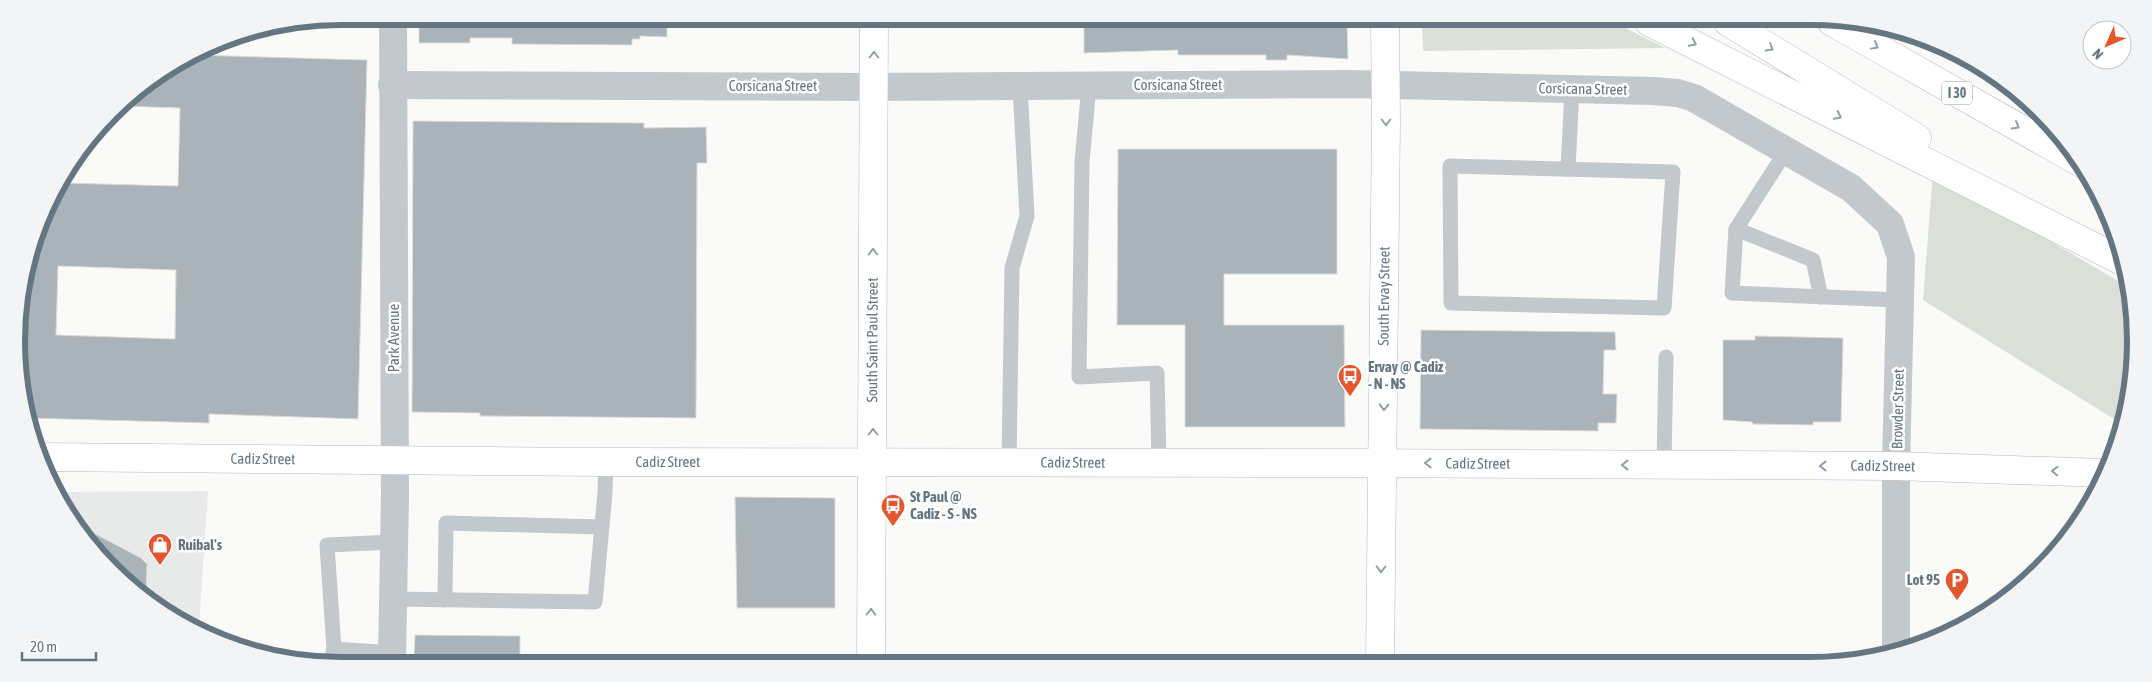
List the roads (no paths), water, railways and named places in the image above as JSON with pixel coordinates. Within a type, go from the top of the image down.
[{"type":"main road","name":"South Saint Paul Street","points":[[871,657],[874,25]]},
{"type":"main road","name":"South Ervay Street","points":[[1380,657],[1385,25]]},
{"type":"main road","points":[[1655,25],[2116,257]]},
{"type":"main road","points":[[1733,25],[2082,239]]},
{"type":"main road","name":"I 30","points":[[1841,27],[2066,154]]},
{"type":"main road","name":"Cadiz Street","points":[[47,457],[606,462],[1159,462],[1896,466],[2098,473]]},
{"type":"street","name":"Park Avenue","points":[[392,25],[395,459],[392,656]]},
{"type":"street","name":"Corsicana Street","points":[[392,85],[874,87],[1386,85],[1653,90],[1678,93],[1694,98],[1851,188],[1890,224],[1901,257]]},
{"type":"street","name":"Browder Street","points":[[1896,645],[1896,466],[1901,257]]},
{"type":"lane","points":[[1009,462],[1012,268],[1027,216],[1020,86]]},
{"type":"lane","points":[[1088,86],[1082,162],[1079,377],[1157,373],[1159,462]]},
{"type":"lane","points":[[1568,169],[1572,89]]},
{"type":"lane","points":[[1786,151],[1736,229],[1732,293],[1900,300]]},
{"type":"lane","points":[[1450,166],[1568,169],[1672,172],[1664,308],[1451,304],[1450,166]]},
{"type":"lane","points":[[1736,229],[1812,260],[1821,297]]},
{"type":"lane","points":[[1664,465],[1666,357]]},
{"type":"lane","points":[[393,599],[595,602],[606,462]]},
{"type":"lane","points":[[445,600],[446,524],[602,526]]},
{"type":"lane","points":[[392,656],[332,654],[327,545],[394,542]]},
{"type":"place","name":"Ervay @ Cadiz - N - NS","points":[[1350,397]]},
{"type":"place","name":"St Paul @ Cadiz - S - NS","points":[[893,527]]},
{"type":"place","name":"Ruibal's","points":[[160,566]]},
{"type":"place","name":"Lot 95","points":[[1957,601]]}]
